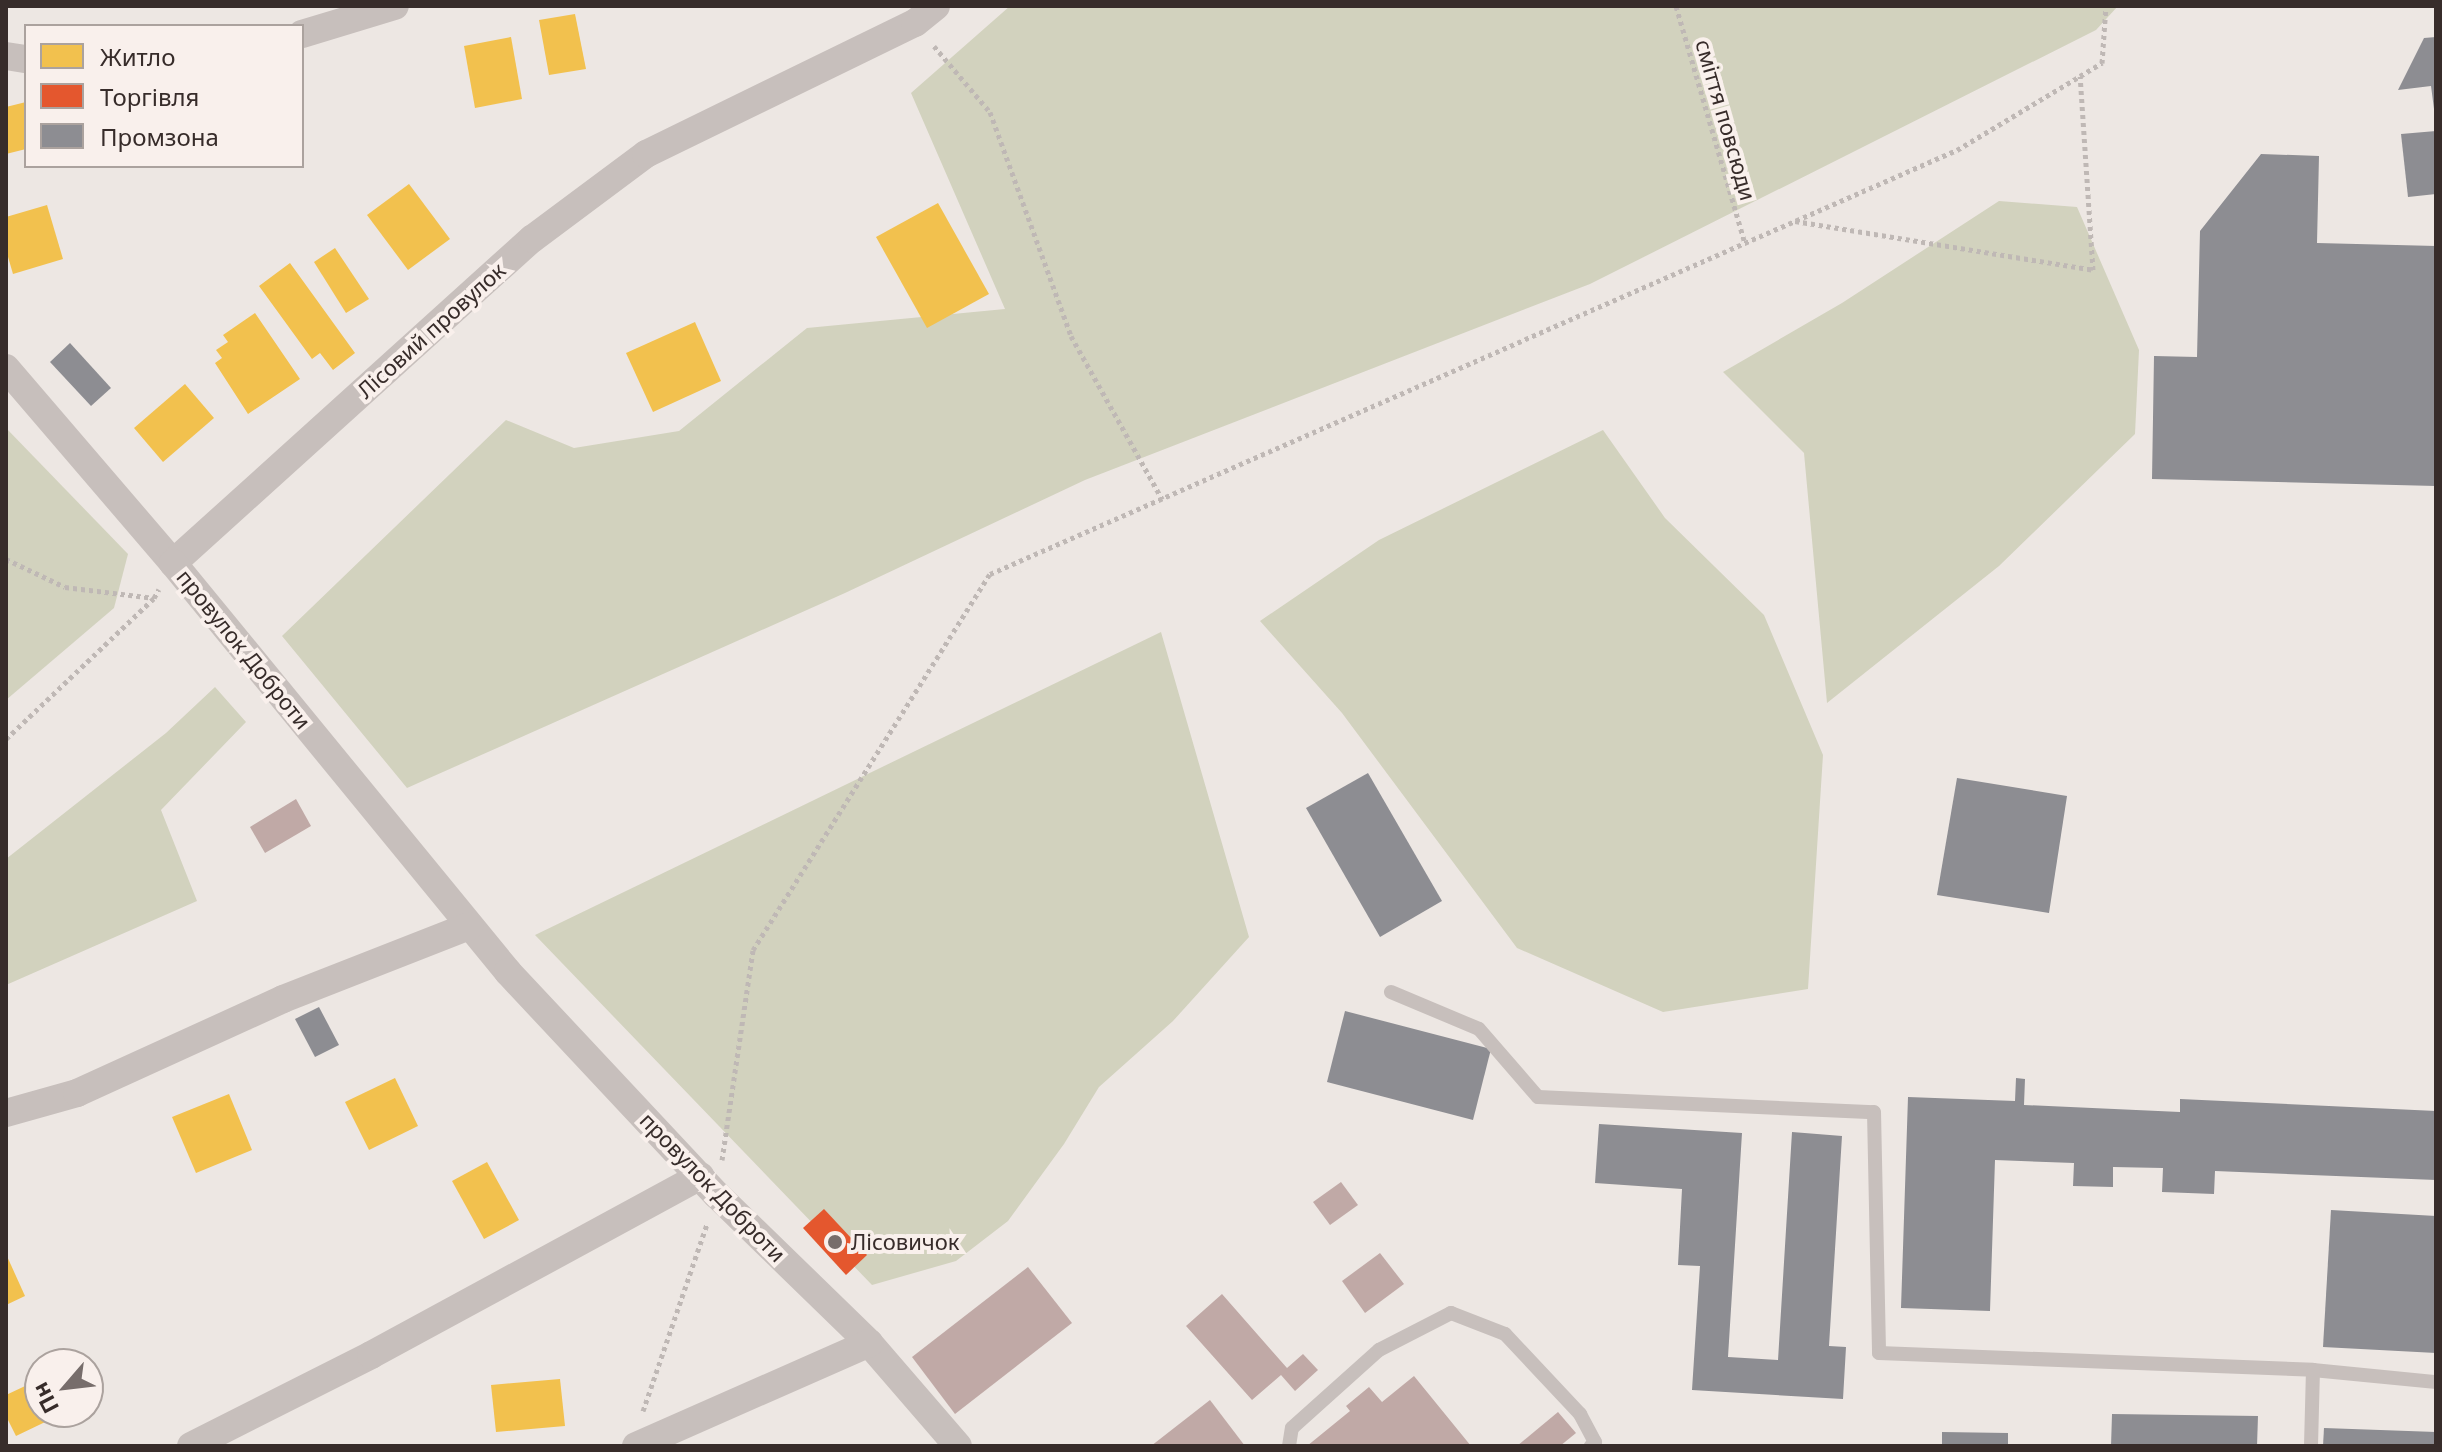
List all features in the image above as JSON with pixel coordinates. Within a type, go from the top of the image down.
[{"type":"street","points":[[304,33],[395,6]]},
{"type":"street","name":"Лісовий провулок","points":[[173,563],[532,239],[633,164],[908,17]]},
{"type":"street","points":[[6,368],[173,563]]},
{"type":"street","name":"провулок Доброти","points":[[173,563],[469,926],[708,1185],[869,1343],[958,1446]]},
{"type":"street","points":[[6,1113],[77,1093],[283,999],[469,926]]},
{"type":"street","points":[[191,1446],[708,1185]]},
{"type":"street","points":[[636,1446],[869,1343]]},
{"type":"lane","points":[[1391,992],[1479,1029],[1538,1097],[1874,1112],[1879,1353],[2313,1370],[2436,1382]]},
{"type":"lane","points":[[1289,1446],[1292,1428],[1379,1350],[1451,1313],[1505,1334],[1580,1414],[1595,1442],[1591,1446]]},
{"type":"lane","points":[[2311,1446],[2313,1370]]},
{"type":"path","name":"сміття повсюди","points":[[1676,6],[1745,244]]},
{"type":"path","points":[[641,1416],[708,1185],[753,950],[990,574],[1957,150],[2102,63],[2106,6]]},
{"type":"path","points":[[908,17],[990,112],[1071,336],[1162,499]]},
{"type":"path","points":[[1795,221],[2093,270],[2080,76]]},
{"type":"path","points":[[6,559],[65,587],[154,598]]},
{"type":"path","name":"провулок Доброти","points":[[6,739],[154,598],[173,563]]},
{"type":"green space","points":[[1010,6],[2118,6],[2096,30],[1590,284],[1085,480],[845,593],[407,788],[282,636],[506,420],[574,448],[679,431],[807,328],[1005,309],[911,93]]},
{"type":"green space","points":[[1999,201],[2077,207],[2139,350],[2135,434],[1999,566],[1827,703],[1804,453],[1723,372],[1842,303]]},
{"type":"green space","points":[[6,428],[128,554],[114,608],[6,700]]},
{"type":"green space","points":[[1603,430],[1665,518],[1764,615],[1823,755],[1808,989],[1663,1012],[1517,948],[1342,713],[1260,621],[1379,540]]},
{"type":"green space","points":[[1161,632],[1249,937],[1173,1021],[1099,1087],[1064,1144],[1008,1221],[956,1261],[872,1285],[535,935]]},
{"type":"green space","points":[[215,687],[246,722],[161,810],[197,901],[6,985],[6,859],[166,733]]},
{"type":"building: Житло","points":[[575,14],[586,69],[549,75],[539,20]]},
{"type":"building: Житло","points":[[511,37],[522,99],[475,108],[464,46]]},
{"type":"building: Житло","points":[[24,102],[24,150],[6,154],[6,107]]},
{"type":"building: Житло","points":[[409,184],[450,239],[408,270],[367,215]]},
{"type":"building: Житло","points":[[938,203],[989,294],[927,328],[876,237]]},
{"type":"building: Житло","points":[[47,205],[63,259],[13,274],[6,250],[6,217]]},
{"type":"building: Житло","points":[[335,248],[369,299],[346,313],[314,262]]},
{"type":"building: Житло","points":[[290,263],[355,353],[333,370],[320,353],[312,359],[259,286]]},
{"type":"building: Житло","points":[[255,313],[300,379],[248,414],[215,363],[222,358],[216,350],[228,342],[223,335]]},
{"type":"building: Житло","points":[[695,322],[721,381],[653,412],[626,353]]},
{"type":"building: Житло","points":[[185,384],[214,418],[163,462],[134,428]]},
{"type":"building: Житло","points":[[395,1078],[418,1126],[369,1150],[345,1102]]},
{"type":"building: Житло","points":[[229,1094],[252,1150],[196,1173],[172,1117]]},
{"type":"building: Житло","points":[[487,1162],[519,1220],[484,1239],[452,1181]]},
{"type":"building: Житло","points":[[6,1254],[25,1296],[6,1305]]},
{"type":"building: Житло","points":[[560,1379],[565,1426],[496,1432],[491,1385]]},
{"type":"building: Житло","points":[[24,1387],[24,1428],[33,1428],[16,1436],[6,1416],[6,1395]]},
{"type":"building: Торгівля","name":"Лісовичок","points":[[824,1209],[867,1255],[846,1275],[803,1228]]},
{"type":"building: Промзона","points":[[2436,37],[2434,109],[2431,86],[2398,90],[2424,38]]},
{"type":"building: Промзона","points":[[2436,131],[2436,194],[2408,197],[2401,134]]},
{"type":"building: Промзона","points":[[2261,154],[2319,156],[2317,243],[2436,246],[2436,486],[2152,479],[2154,356],[2197,357],[2200,231]]},
{"type":"building: Промзона","points":[[70,343],[111,388],[91,406],[50,362]]},
{"type":"building: Промзона","points":[[1368,773],[1442,901],[1380,937],[1306,808]]},
{"type":"building: Промзона","points":[[1957,778],[2067,796],[2049,913],[1937,895]]},
{"type":"building: Промзона","points":[[319,1007],[339,1045],[315,1057],[295,1019]]},
{"type":"building: Промзона","points":[[1345,1011],[1491,1049],[1473,1120],[1327,1082]]},
{"type":"building: Промзона","points":[[2016,1078],[2025,1079],[2024,1105],[2180,1112],[2180,1099],[2436,1111],[2436,1180],[2215,1171],[2214,1194],[2162,1192],[2163,1168],[2113,1167],[2113,1187],[2073,1186],[2074,1163],[1995,1160],[1990,1311],[1901,1308],[1908,1097],[2015,1101]]},
{"type":"building: Промзона","points":[[1599,1124],[1742,1133],[1728,1357],[1778,1360],[1792,1132],[1842,1136],[1829,1346],[1846,1347],[1843,1399],[1692,1390],[1700,1266],[1678,1265],[1682,1189],[1595,1183]]},
{"type":"building: Промзона","points":[[2331,1210],[2436,1216],[2436,1353],[2323,1347]]},
{"type":"building: Промзона","points":[[2112,1414],[2258,1416],[2257,1446],[2111,1446]]},
{"type":"building: Промзона","points":[[2324,1428],[2436,1432],[2436,1446],[2323,1446]]},
{"type":"building: Промзона","points":[[1942,1432],[2008,1433],[2008,1446],[1942,1446]]},
{"type":"building: Інше","points":[[296,799],[311,826],[265,853],[250,827]]},
{"type":"building: Інше","points":[[1341,1182],[1358,1205],[1330,1225],[1313,1202]]},
{"type":"building: Інше","points":[[1380,1253],[1404,1284],[1365,1313],[1342,1281]]},
{"type":"building: Інше","points":[[1028,1267],[1072,1323],[955,1414],[912,1357]]},
{"type":"building: Інше","points":[[1222,1294],[1287,1368],[1303,1354],[1318,1370],[1295,1391],[1281,1375],[1252,1400],[1186,1326]]},
{"type":"building: Інше","points":[[1414,1376],[1471,1446],[1307,1446],[1350,1411],[1346,1406],[1369,1387],[1382,1402]]},
{"type":"building: Інше","points":[[1210,1400],[1245,1446],[1151,1446]]},
{"type":"building: Інше","points":[[1558,1412],[1576,1433],[1560,1446],[1517,1446]]},
{"type":"place","name":"Лісовичок","points":[[835,1242]]}]
